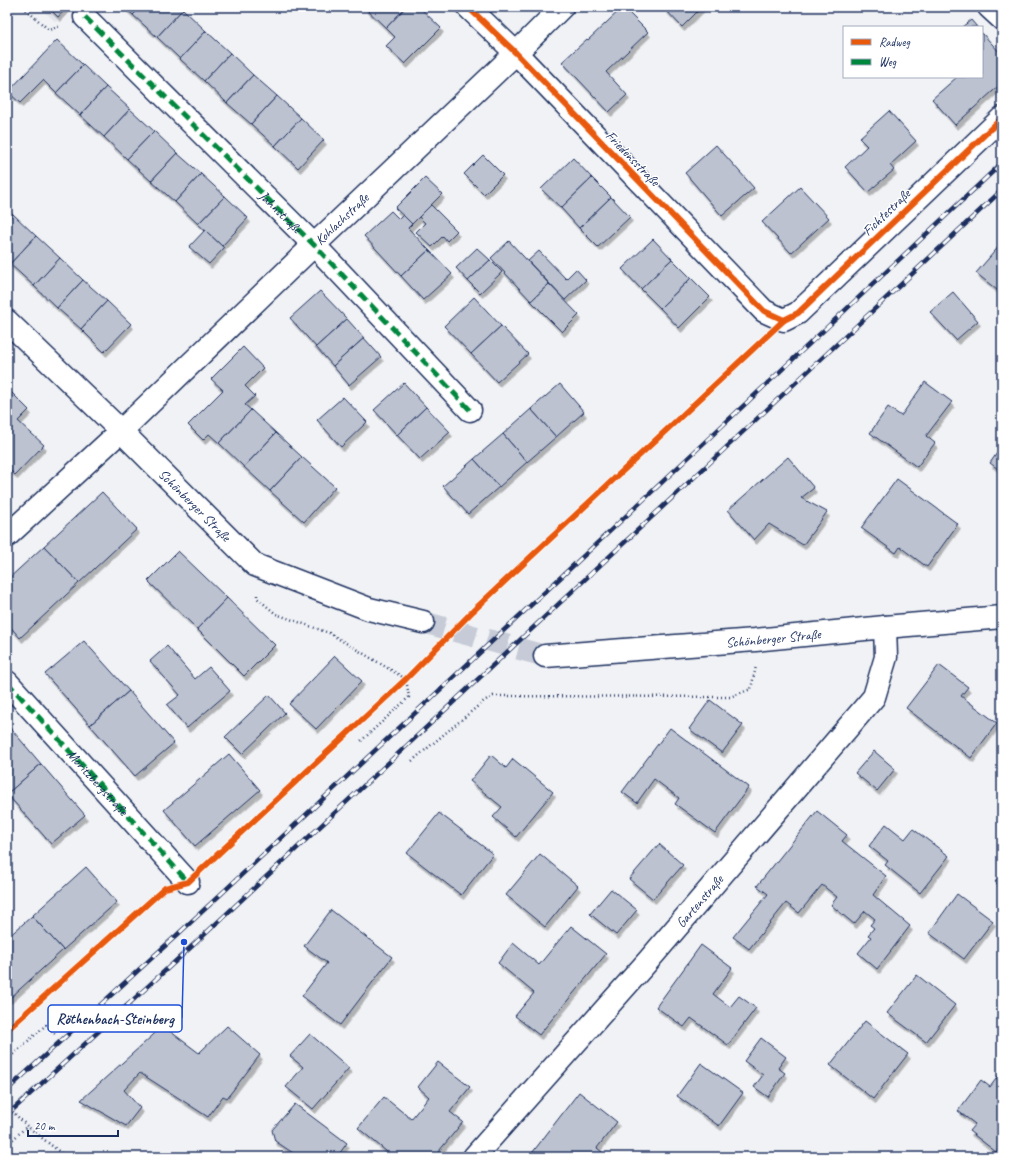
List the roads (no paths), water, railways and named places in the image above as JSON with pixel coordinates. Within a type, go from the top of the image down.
[{"type":"street","name":"Friedensstraße","points":[[468,7],[516,53],[764,311],[784,320]]},
{"type":"street","name":"Kohlachstraße","points":[[7,536],[121,431],[516,53],[562,7]]},
{"type":"street","points":[[989,7],[1002,19]]},
{"type":"street","name":"Jahnstraße","points":[[85,17],[314,245],[470,410]]},
{"type":"street","name":"Fichtestraße","points":[[784,320],[798,313],[1002,118]]},
{"type":"street","name":"Schönberger Straße","points":[[7,321],[121,431],[255,565],[369,609],[423,622]]},
{"type":"street","name":"Schönberger Straße","points":[[545,656],[755,640],[1002,617]]},
{"type":"street","name":"Gartenstraße","points":[[474,1157],[642,967],[874,697],[886,657],[885,627]]},
{"type":"street","name":"Moritzbergstraße","points":[[7,682],[188,882]]},
{"type":"tunnel","points":[[423,622],[545,656]]},
{"type":"railway","points":[[7,1090],[177,935],[1002,163]]},
{"type":"railway","points":[[7,1115],[190,948],[1002,190]]},
{"type":"place","name":"Röthenbach-Steinberg","points":[[184,942]]}]
